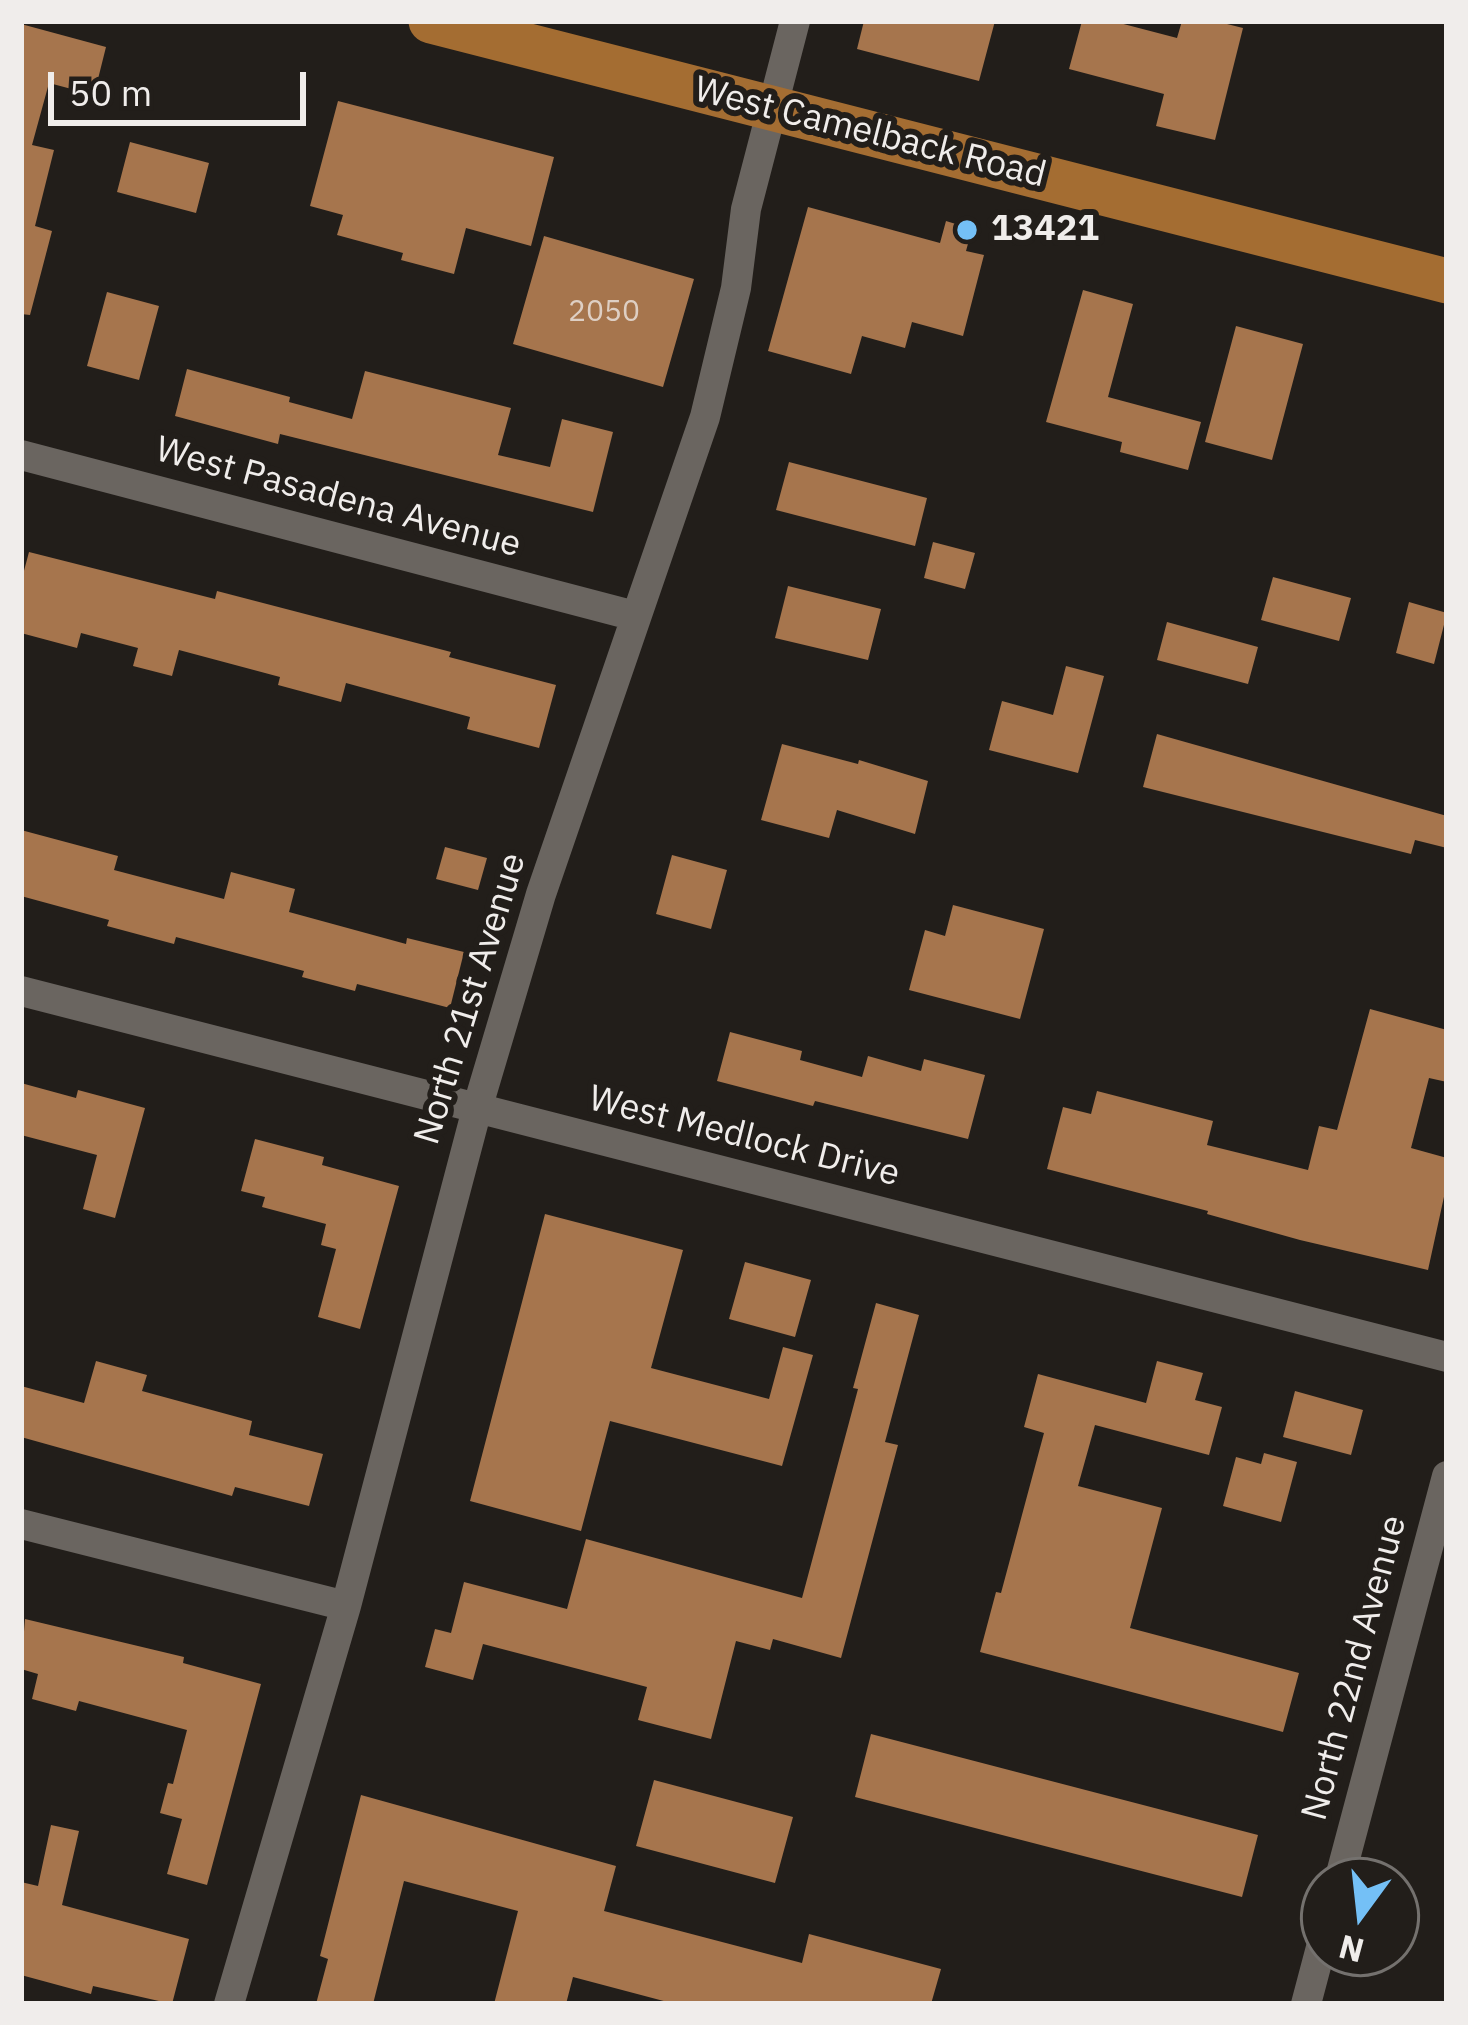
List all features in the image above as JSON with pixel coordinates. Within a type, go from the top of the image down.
[{"type":"main road","name":"West Camelback Road","points":[[431,21],[1447,281]]},
{"type":"street","name":"North 21st Avenue","points":[[229,2004],[346,1606],[477,1109],[541,894],[705,417],[736,288],[746,209],[795,21]]},
{"type":"street","name":"West Pasadena Avenue","points":[[21,454],[635,616]]},
{"type":"street","name":"West Medlock Drive","points":[[21,991],[1447,1358]]},
{"type":"street","name":"North 22nd Avenue","points":[[1345,1857],[1447,1476]]},
{"type":"street","points":[[21,1524],[346,1606]]},
{"type":"building","points":[[864,21],[995,21],[979,81],[857,49]]},
{"type":"building","points":[[1082,21],[1112,21],[1177,38],[1182,21],[1215,21],[1243,28],[1215,140],[1156,126],[1164,94],[1069,69]]},
{"type":"building","points":[[21,24],[106,47],[94,95],[49,83],[32,145],[54,150],[35,226],[52,231],[30,315],[21,314]]},
{"type":"building","points":[[338,101],[554,157],[531,246],[466,228],[454,274],[401,260],[403,253],[337,235],[343,215],[310,206]]},
{"type":"building","points":[[130,142],[209,163],[196,213],[117,192]]},
{"type":"building","points":[[808,207],[940,243],[946,221],[972,229],[966,251],[984,255],[963,336],[912,322],[905,348],[862,336],[851,374],[768,351]]},
{"type":"building","points":[[544,236],[694,279],[663,387],[513,344]]},
{"type":"building","points":[[1083,290],[1133,304],[1108,397],[1201,422],[1188,470],[1120,452],[1122,442],[1046,422]]},
{"type":"building","points":[[107,292],[159,306],[139,380],[87,366]]},
{"type":"building","points":[[1236,326],[1303,344],[1272,460],[1205,442]]},
{"type":"building","points":[[187,369],[352,419],[365,371],[511,408],[498,455],[550,467],[562,419],[613,432],[593,512],[280,434],[278,444],[175,416]]},
{"type":"building","points":[[789,462],[927,498],[915,546],[776,510]]},
{"type":"building","points":[[933,542],[975,553],[965,589],[924,578]]},
{"type":"building","points":[[29,552],[215,599],[217,591],[451,652],[449,657],[556,685],[539,748],[467,729],[470,717],[346,683],[341,702],[278,685],[280,677],[179,650],[172,676],[133,666],[138,648],[81,633],[77,648],[21,633],[21,582]]},
{"type":"building","points":[[1273,577],[1351,598],[1339,641],[1261,620]]},
{"type":"building","points":[[788,586],[881,609],[868,660],[775,638]]},
{"type":"building","points":[[1409,602],[1447,613],[1434,664],[1396,653]]},
{"type":"building","points":[[1167,622],[1258,647],[1248,684],[1157,660]]},
{"type":"building","points":[[1066,666],[1104,676],[1078,773],[989,750],[1002,701],[1053,715]]},
{"type":"building","points":[[1157,734],[1447,816],[1447,848],[1415,840],[1411,854],[1143,787]]},
{"type":"building","points":[[782,744],[928,781],[915,834],[837,810],[829,838],[761,820]]},
{"type":"building","points":[[21,830],[118,856],[114,870],[224,899],[231,872],[295,889],[289,912],[406,944],[407,938],[464,952],[450,1008],[357,984],[355,991],[302,977],[304,971],[176,937],[174,944],[21,896]]},
{"type":"building","points":[[445,847],[487,858],[478,890],[436,879]]},
{"type":"building","points":[[672,855],[727,870],[711,929],[656,914]]},
{"type":"building","points":[[953,905],[1044,929],[1020,1019],[909,990],[925,930],[945,936]]},
{"type":"building","points":[[1370,1009],[1447,1030],[1447,1082],[1429,1078],[1411,1148],[1447,1158],[1447,1183],[1428,1270],[1300,1240],[1047,1169],[1063,1107],[1091,1114],[1097,1091],[1213,1121],[1207,1145],[1308,1170],[1319,1126],[1337,1130]]},
{"type":"building","points":[[730,1032],[802,1051],[800,1060],[862,1077],[868,1056],[921,1071],[924,1059],[985,1075],[968,1139],[717,1081]]},
{"type":"building","points":[[21,1083],[76,1098],[78,1090],[145,1108],[115,1218],[83,1209],[97,1155],[21,1135]]},
{"type":"building","points":[[255,1139],[324,1157],[322,1165],[399,1186],[360,1329],[318,1317],[336,1249],[321,1245],[326,1224],[262,1207],[265,1197],[241,1191]]},
{"type":"building","points":[[545,1214],[683,1250],[651,1368],[769,1399],[783,1347],[813,1355],[782,1466],[610,1421],[581,1531],[470,1501]]},
{"type":"building","points":[[745,1262],[811,1280],[795,1337],[729,1319]]},
{"type":"building","points":[[876,1303],[919,1315],[885,1442],[898,1445],[841,1658],[773,1639],[770,1650],[736,1641],[711,1739],[638,1720],[647,1687],[483,1644],[473,1680],[425,1667],[435,1629],[451,1633],[464,1582],[567,1609],[586,1539],[802,1598]]},
{"type":"building","points":[[96,1361],[147,1375],[142,1391],[252,1421],[249,1435],[323,1454],[309,1506],[235,1487],[232,1496],[21,1437],[21,1386],[84,1403]]},
{"type":"building","points":[[1157,1361],[1203,1373],[1195,1400],[1222,1407],[1209,1455],[1095,1425],[1078,1486],[1162,1508],[1130,1628],[1299,1673],[1283,1732],[980,1652],[996,1592],[1001,1593],[1044,1433],[1024,1427],[1038,1374],[1146,1403]]},
{"type":"building","points":[[1295,1391],[1363,1410],[1351,1455],[1283,1437]]},
{"type":"building","points":[[1264,1453],[1297,1462],[1281,1522],[1223,1506],[1236,1457],[1261,1464]]},
{"type":"building","points":[[25,1619],[184,1657],[183,1663],[261,1684],[207,1885],[167,1874],[182,1819],[160,1813],[187,1730],[79,1701],[76,1711],[32,1699],[38,1674],[21,1669]]},
{"type":"building","points":[[871,1734],[1258,1835],[1242,1897],[855,1797]]},
{"type":"building","points":[[654,1780],[793,1817],[775,1883],[636,1846]]},
{"type":"building","points":[[361,1795],[616,1866],[604,1911],[802,1963],[809,1934],[941,1969],[931,2004],[675,2004],[573,1977],[566,2004],[494,2004],[518,1911],[404,1881],[373,2004],[316,2004],[328,1959],[320,1956]]},
{"type":"building","points":[[51,1825],[79,1831],[62,1905],[189,1939],[172,2004],[93,1986],[91,1994],[21,1975],[21,1882],[38,1886]]},
{"type":"place","name":"13421","points":[[967,230]]}]
